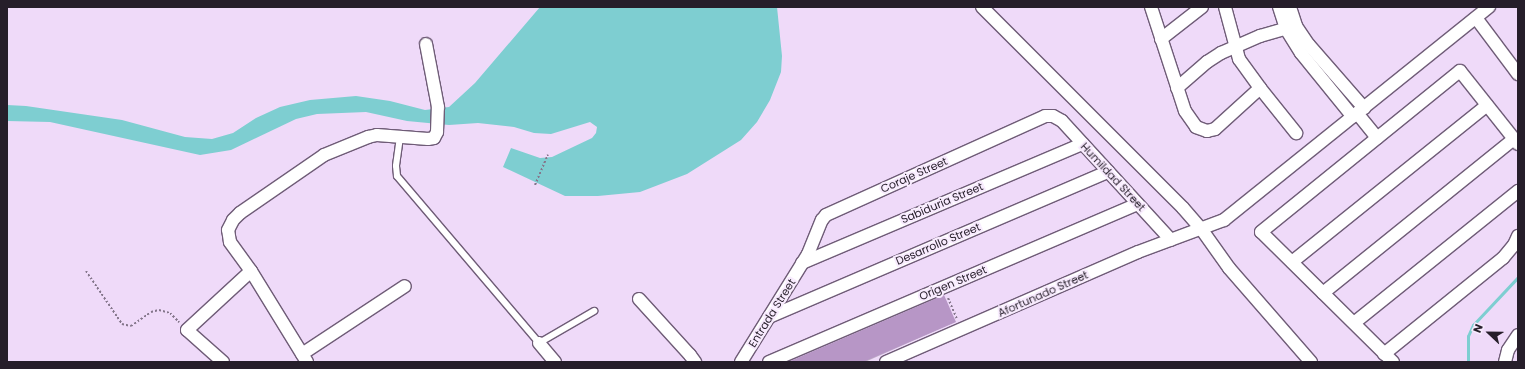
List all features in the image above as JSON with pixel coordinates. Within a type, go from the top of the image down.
[{"type":"street","points":[[982,7],[1183,208],[1202,230],[1229,268],[1311,362]]},
{"type":"street","points":[[1151,7],[1177,88],[1191,122],[1196,127],[1207,131],[1220,125],[1260,88]]},
{"type":"street","points":[[1161,39],[1202,7]]},
{"type":"street","points":[[1225,7],[1235,46],[1244,68],[1296,133]]},
{"type":"street","points":[[1279,7],[1291,27],[1301,54],[1358,112],[1377,138]]},
{"type":"street","points":[[1290,7],[1291,27]]},
{"type":"street","name":"Afortunado Street","points":[[886,362],[962,330],[1105,266],[1171,240],[1202,230],[1232,214],[1489,7]]},
{"type":"street","points":[[1476,18],[1518,74]]},
{"type":"street","points":[[1177,88],[1207,62],[1235,46],[1260,36],[1291,27]]},
{"type":"street","points":[[405,286],[304,358],[250,271],[230,242],[228,230],[233,220],[288,179],[324,155],[376,135],[432,139],[436,135],[438,129],[438,107],[426,44]]},
{"type":"street","points":[[1323,293],[1516,141],[1460,71],[1262,232],[1323,293],[1354,323],[1388,358],[1503,258],[1514,245],[1518,236]]},
{"type":"street","points":[[1292,262],[1487,105]]},
{"type":"street","name":"Coraje Street","points":[[802,263],[813,244],[822,220],[826,215],[1045,116],[1053,116]]},
{"type":"street","name":"Humildad Street","points":[[1053,116],[1062,121],[1171,240]]},
{"type":"street","name":"Sabiduria Street","points":[[802,263],[1083,144]]},
{"type":"street","name":"Desarrollo Street","points":[[769,317],[1108,172]]},
{"type":"street","points":[[1354,323],[1517,196]]},
{"type":"street","name":"Origen Street","points":[[769,362],[1138,204]]},
{"type":"street","name":"Entrada Street","points":[[741,362],[802,263]]},
{"type":"street","points":[[223,362],[188,330],[250,271]]},
{"type":"street","points":[[639,299],[695,362]]},
{"type":"street","points":[[1505,362],[1508,350],[1518,335]]},
{"type":"street","points":[[539,342],[555,362]]},
{"type":"lane","points":[[400,137],[395,170],[397,176],[539,342],[594,311]]},
{"type":"path","points":[[535,185],[548,155]]},
{"type":"path","points":[[86,271],[122,324],[131,326],[151,312],[159,310],[170,313],[188,330]]},
{"type":"path","points":[[943,287],[962,330]]},
{"type":"shaded area","points":[[540,7],[777,7],[782,56],[781,72],[770,100],[757,122],[741,140],[687,174],[640,192],[598,196],[565,196],[503,167],[511,148],[540,158],[552,157],[592,138],[596,133],[597,127],[590,122],[551,134],[534,133],[514,127],[478,123],[449,125],[407,121],[366,112],[317,114],[296,119],[231,150],[200,155],[50,122],[7,121],[7,105],[26,106],[122,120],[185,137],[212,139],[233,133],[256,118],[280,107],[310,100],[356,96],[390,101],[425,110],[449,107],[475,83]]},
{"type":"building","points":[[944,295],[956,322],[863,362],[788,362]]},
{"type":"waterway","points":[[1468,362],[1468,336],[1473,325],[1518,277]]}]
